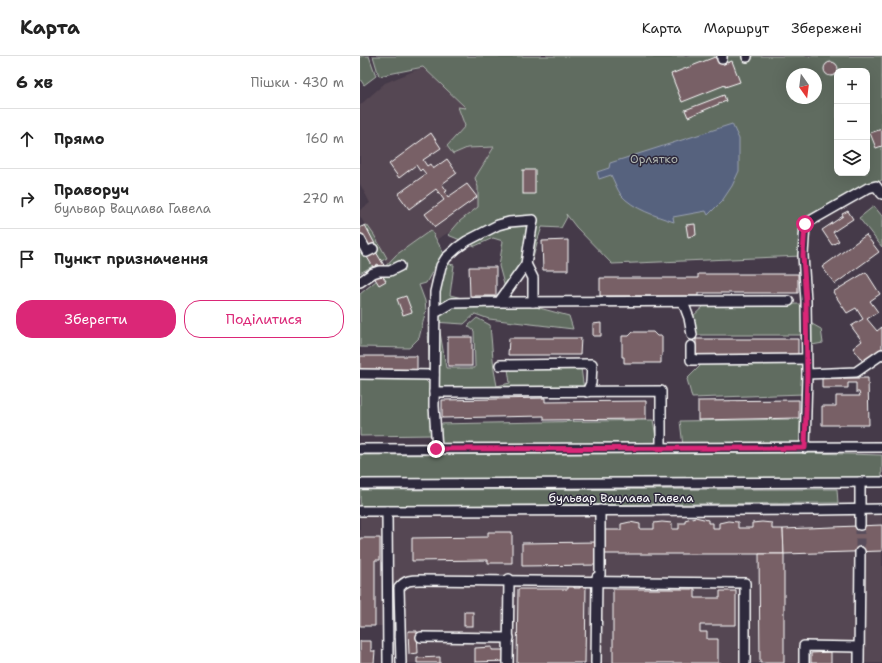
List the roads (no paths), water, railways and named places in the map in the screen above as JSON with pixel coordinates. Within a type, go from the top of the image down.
[{"type":"street","points":[[805,448],[807,374],[806,301],[803,255],[805,224],[868,188],[876,186],[882,194]]},
{"type":"street","points":[[436,449],[434,406],[435,292],[441,266],[446,258],[457,248],[467,241],[498,225],[509,222],[533,220],[526,264],[499,302]]},
{"type":"street","points":[[360,239],[367,252],[373,249]]},
{"type":"street","points":[[526,264],[533,278],[533,302]]},
{"type":"street","points":[[360,282],[373,273],[379,271],[390,271],[400,266]]},
{"type":"street","points":[[435,313],[452,303],[789,301]]},
{"type":"street","points":[[684,302],[692,335]]},
{"type":"street","points":[[692,346],[691,360],[806,359]]},
{"type":"street","points":[[807,374],[856,372],[882,354]]},
{"type":"street","points":[[500,365],[592,364],[591,384],[587,392]]},
{"type":"street","points":[[360,374],[434,375]]},
{"type":"street","points":[[434,392],[661,391],[661,448]]},
{"type":"street","points":[[360,449],[882,447]]},
{"type":"street","points":[[860,482],[860,525]]},
{"type":"street","name":"бульвар Вацлава Гавела","points":[[360,484],[882,482]]},
{"type":"street","name":"бульвар Вацлава Гавела","points":[[360,511],[882,509]]},
{"type":"street","points":[[596,663],[597,577],[600,575],[600,510]]},
{"type":"street","points":[[388,511],[388,663]]},
{"type":"street","points":[[859,663],[860,552]]},
{"type":"street","points":[[401,663],[399,588],[402,583],[411,580],[509,580],[745,583],[745,663]]},
{"type":"street","points":[[508,663],[509,580]]},
{"type":"street","points":[[421,637],[509,638]]},
{"type":"street","points":[[804,663],[804,646],[860,647]]},
{"type":"water","points":[[732,124],[739,139],[739,171],[732,186],[722,201],[708,215],[706,211],[673,217],[674,222],[645,212],[626,200],[621,195],[611,175],[599,179],[597,172],[609,168],[610,163]]},
{"type":"tunnel","points":[[860,525],[860,552]]},
{"type":"park label","name":"Орлятко","points":[[654,159]]}]
